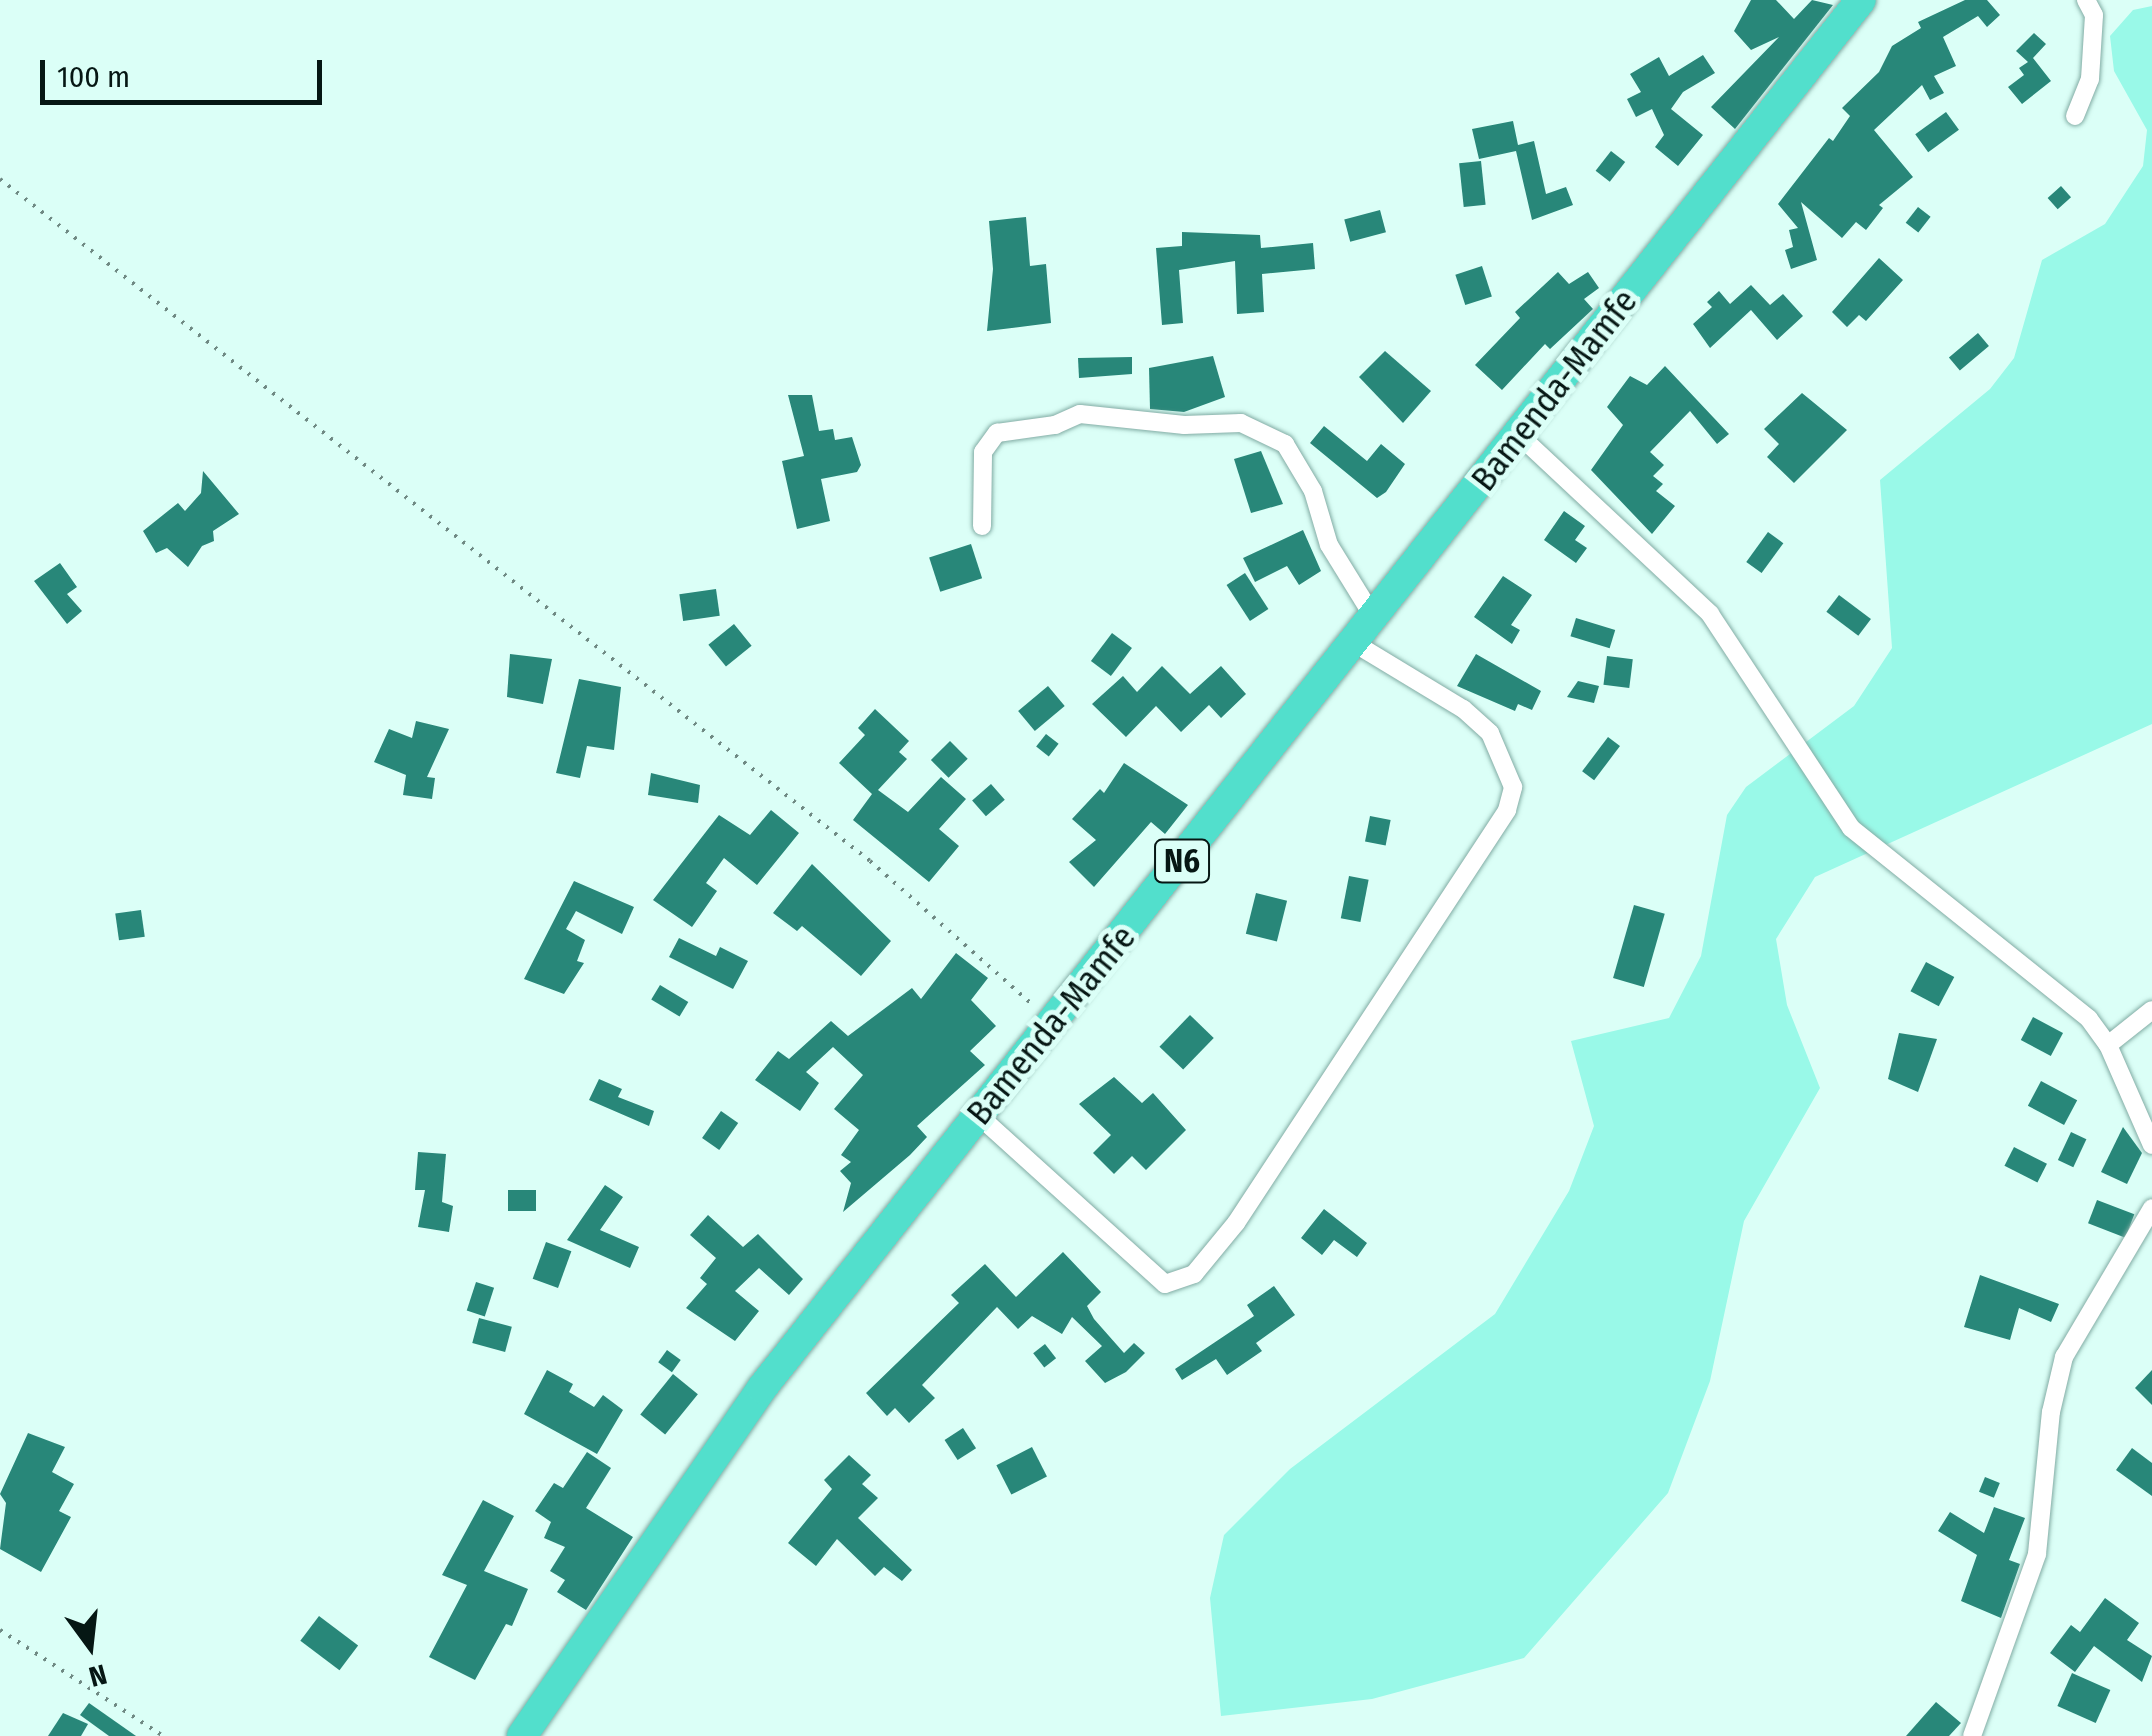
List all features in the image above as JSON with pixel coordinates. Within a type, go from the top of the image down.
[{"type":"highway","name":"Bamenda-Mamfe","points":[[522,1736],[762,1388],[1862,0]]},
{"type":"street","points":[[2075,116],[2090,79],[2094,15],[2086,0]]},
{"type":"street","points":[[982,526],[983,452],[998,433],[1055,425],[1080,414],[1184,425],[1241,423],[1285,444],[1312,491],[1328,545],[1374,618]]},
{"type":"street","points":[[1519,435],[1710,614],[1851,828],[2089,1019],[2108,1045],[2152,1144]]},
{"type":"street","points":[[978,1115],[1150,1276],[1180,1283],[1226,1236],[1507,810],[1513,787],[1490,733],[1463,709],[1354,644]]},
{"type":"street","points":[[2108,1045],[2152,1010]]},
{"type":"street","points":[[1972,1736],[2037,1554],[2051,1412],[2064,1357],[2152,1208]]},
{"type":"path","points":[[0,179],[870,861],[1054,1024]]},
{"type":"path","points":[[0,1630],[163,1736]]},
{"type":"green space","points":[[2152,6],[2152,724],[1815,877],[1776,939],[1787,1005],[1820,1088],[1744,1221],[1710,1381],[1668,1493],[1524,1658],[1372,1699],[1221,1716],[1210,1598],[1224,1535],[1290,1469],[1495,1314],[1569,1191],[1594,1126],[1571,1041],[1669,1018],[1701,956],[1727,815],[1746,787],[1854,706],[1892,648],[1880,480],[1990,389],[2014,358],[2042,260],[2105,224],[2143,166],[2147,130],[2114,71],[2110,36],[2133,10]]},
{"type":"building","points":[[1751,0],[1776,0],[1794,19],[1812,0],[1833,5],[1735,129],[1711,107],[1779,37],[1751,50],[1734,31]]},
{"type":"building","points":[[1965,0],[1987,0],[2000,15],[1987,27],[1978,16],[1943,37],[1956,66],[1934,76],[1944,93],[1930,100],[1922,85],[1874,130],[1913,177],[1879,205],[1883,208],[1866,230],[1856,222],[1842,238],[1801,202],[1817,260],[1791,269],[1785,250],[1793,247],[1789,230],[1798,228],[1778,204],[1829,138],[1833,141],[1850,116],[1842,108],[1879,72],[1892,46],[1921,28],[1918,22]]},
{"type":"building","points":[[2034,33],[2046,44],[2033,58],[2051,81],[2022,104],[2008,87],[2024,75],[2019,68],[2028,62],[2016,51]]},
{"type":"building","points":[[1703,55],[1715,73],[1683,92],[1671,109],[1703,135],[1678,166],[1655,147],[1664,135],[1652,109],[1636,117],[1627,99],[1641,92],[1630,74],[1659,57],[1669,76]]},
{"type":"building","points":[[1946,112],[1959,130],[1928,152],[1915,134]]},
{"type":"building","points":[[1513,121],[1518,145],[1534,141],[1546,194],[1566,187],[1573,205],[1532,220],[1516,151],[1479,159],[1472,129]]},
{"type":"building","points":[[1611,151],[1625,162],[1610,182],[1596,171]]},
{"type":"building","points":[[1481,161],[1486,205],[1464,207],[1459,163]]},
{"type":"building","points":[[2061,186],[2071,197],[2058,209],[2048,198]]},
{"type":"building","points":[[1918,207],[1931,217],[1918,233],[1906,223]]},
{"type":"building","points":[[1380,210],[1386,232],[1350,242],[1344,220]]},
{"type":"building","points":[[1026,217],[1030,266],[1046,264],[1051,323],[987,331],[993,269],[989,221]]},
{"type":"building","points":[[1182,232],[1260,235],[1261,248],[1313,243],[1315,269],[1262,274],[1264,312],[1237,314],[1235,261],[1179,270],[1183,323],[1162,325],[1156,248],[1182,246]]},
{"type":"building","points":[[1879,258],[1903,280],[1866,321],[1859,315],[1847,327],[1832,312]]},
{"type":"building","points":[[1482,266],[1492,296],[1465,305],[1455,275]]},
{"type":"building","points":[[1558,272],[1569,284],[1588,272],[1599,288],[1584,299],[1593,309],[1550,349],[1545,344],[1502,390],[1475,365],[1520,318],[1515,312]]},
{"type":"building","points":[[1751,285],[1770,305],[1783,294],[1803,316],[1777,340],[1751,310],[1710,348],[1693,324],[1712,307],[1707,302],[1719,291],[1730,304]]},
{"type":"building","points":[[1978,333],[1989,346],[1960,370],[1949,357]]},
{"type":"building","points":[[1385,351],[1431,391],[1403,423],[1359,377]]},
{"type":"building","points":[[1213,356],[1225,397],[1184,412],[1150,409],[1149,368]]},
{"type":"building","points":[[1132,357],[1132,374],[1079,378],[1078,358]]},
{"type":"building","points":[[1665,366],[1729,434],[1717,444],[1690,411],[1650,452],[1664,465],[1653,476],[1663,484],[1656,491],[1675,506],[1652,534],[1591,470],[1623,425],[1607,407],[1630,376],[1647,385]]},
{"type":"building","points":[[1802,393],[1847,430],[1794,483],[1767,457],[1779,444],[1764,429]]},
{"type":"building","points":[[788,395],[812,395],[819,431],[833,429],[835,440],[852,437],[861,465],[857,472],[821,479],[830,521],[797,529],[782,461],[804,456]]},
{"type":"building","points":[[1324,426],[1367,461],[1381,444],[1405,464],[1386,492],[1377,498],[1310,443]]},
{"type":"building","points":[[1261,451],[1283,504],[1251,513],[1234,459]]},
{"type":"building","points":[[203,471],[239,514],[213,531],[214,541],[202,546],[188,567],[167,548],[156,553],[143,531],[178,503],[185,511],[201,493]]},
{"type":"building","points":[[1564,511],[1585,526],[1575,540],[1587,548],[1576,563],[1544,540]]},
{"type":"building","points":[[1303,530],[1321,571],[1299,585],[1287,566],[1255,582],[1243,558]]},
{"type":"building","points":[[1768,532],[1783,543],[1762,573],[1746,562]]},
{"type":"building","points":[[971,544],[982,578],[940,592],[929,558]]},
{"type":"building","points":[[60,563],[77,587],[67,594],[82,611],[67,624],[34,581]]},
{"type":"building","points":[[1245,573],[1268,609],[1250,621],[1227,585]]},
{"type":"building","points":[[1503,576],[1532,595],[1511,625],[1520,630],[1512,644],[1474,617]]},
{"type":"building","points":[[716,589],[720,616],[683,621],[679,594]]},
{"type":"building","points":[[1839,595],[1871,619],[1858,636],[1826,612]]},
{"type":"building","points":[[1576,618],[1615,630],[1610,648],[1570,636]]},
{"type":"building","points":[[734,624],[752,646],[726,667],[708,645]]},
{"type":"building","points":[[1112,633],[1132,648],[1111,676],[1091,661]]},
{"type":"building","points":[[510,654],[552,659],[543,704],[507,697]]},
{"type":"building","points":[[1476,654],[1541,691],[1532,710],[1518,704],[1515,711],[1457,686]]},
{"type":"building","points":[[1607,656],[1633,659],[1629,688],[1603,685]]},
{"type":"building","points":[[1162,666],[1190,694],[1221,666],[1246,694],[1221,718],[1209,705],[1181,732],[1156,706],[1126,737],[1092,704],[1123,676],[1137,692]]},
{"type":"building","points":[[579,679],[621,687],[614,750],[587,746],[580,778],[556,773]]},
{"type":"building","points":[[1578,681],[1599,686],[1594,703],[1567,697]]},
{"type":"building","points":[[1048,686],[1065,706],[1035,731],[1018,711]]},
{"type":"building","points":[[875,709],[909,741],[899,752],[907,759],[878,790],[908,812],[941,777],[966,799],[939,829],[959,846],[929,882],[853,820],[872,794],[839,763],[865,735],[858,728]]},
{"type":"building","points":[[416,721],[449,729],[427,777],[435,778],[432,799],[403,795],[406,775],[374,762],[389,729],[412,738]]},
{"type":"building","points":[[1046,734],[1059,744],[1049,756],[1036,747]]},
{"type":"building","points":[[1608,737],[1620,746],[1594,780],[1582,771]]},
{"type":"building","points":[[950,741],[968,759],[949,778],[931,760]]},
{"type":"building","points":[[1124,763],[1188,805],[1165,834],[1151,822],[1094,887],[1069,862],[1096,840],[1072,819],[1100,789],[1104,793]]},
{"type":"building","points":[[651,773],[700,785],[698,803],[648,795]]},
{"type":"building","points":[[991,784],[1005,800],[986,816],[972,800]]},
{"type":"building","points":[[771,810],[799,833],[757,885],[724,858],[706,883],[717,891],[692,927],[653,900],[719,815],[750,835]]},
{"type":"building","points":[[1370,816],[1391,820],[1386,846],[1365,842]]},
{"type":"building","points":[[812,864],[891,941],[861,976],[802,926],[797,931],[773,913]]},
{"type":"building","points":[[1349,876],[1369,880],[1360,922],[1341,918]]},
{"type":"building","points":[[574,881],[634,907],[622,934],[576,911],[566,929],[585,940],[577,961],[584,963],[564,994],[524,979]]},
{"type":"building","points":[[1256,893],[1287,901],[1277,941],[1246,934]]},
{"type":"building","points":[[1634,905],[1665,914],[1644,987],[1613,978]]},
{"type":"building","points":[[141,910],[145,937],[119,940],[115,914]]},
{"type":"building","points":[[679,938],[716,956],[720,947],[748,961],[733,989],[669,957]]},
{"type":"building","points":[[956,953],[988,978],[971,1000],[996,1026],[970,1051],[985,1065],[917,1126],[927,1137],[910,1155],[843,1212],[851,1183],[840,1171],[851,1162],[841,1155],[859,1130],[834,1109],[863,1075],[833,1047],[806,1072],[819,1083],[800,1111],[755,1080],[778,1051],[789,1059],[831,1021],[848,1036],[912,988],[921,999]]},
{"type":"building","points":[[1926,962],[1954,977],[1939,1006],[1911,991]]},
{"type":"building","points":[[660,985],[688,1002],[680,1017],[651,1000]]},
{"type":"building","points":[[1190,1015],[1214,1038],[1183,1070],[1159,1047]]},
{"type":"building","points":[[2033,1017],[2063,1033],[2051,1056],[2021,1040]]},
{"type":"building","points":[[1899,1033],[1937,1039],[1918,1092],[1888,1079]]},
{"type":"building","points":[[1114,1077],[1142,1103],[1153,1093],[1186,1130],[1146,1170],[1132,1156],[1114,1174],[1093,1153],[1111,1135],[1079,1104]]},
{"type":"building","points":[[599,1079],[622,1089],[618,1097],[654,1111],[649,1126],[589,1100]]},
{"type":"building","points":[[2041,1081],[2077,1100],[2064,1125],[2028,1106]]},
{"type":"building","points":[[721,1111],[738,1123],[719,1150],[702,1138]]},
{"type":"building","points":[[2123,1127],[2142,1153],[2127,1184],[2101,1172]]},
{"type":"building","points":[[2071,1132],[2086,1139],[2073,1167],[2058,1160]]},
{"type":"building","points":[[2014,1147],[2047,1164],[2037,1183],[2004,1166]]},
{"type":"building","points":[[418,1152],[446,1154],[442,1202],[453,1206],[449,1232],[418,1227],[425,1190],[415,1190]]},
{"type":"building","points":[[605,1185],[623,1197],[600,1230],[639,1247],[630,1268],[567,1240]]},
{"type":"building","points":[[508,1190],[536,1190],[536,1211],[508,1211]]},
{"type":"building","points":[[2097,1200],[2134,1214],[2125,1238],[2088,1223]]},
{"type":"building","points":[[1324,1209],[1367,1243],[1357,1257],[1334,1240],[1322,1255],[1301,1238]]},
{"type":"building","points":[[708,1215],[743,1247],[758,1234],[803,1279],[789,1295],[759,1268],[735,1291],[759,1311],[735,1341],[686,1308],[707,1284],[700,1278],[716,1258],[690,1235]]},
{"type":"building","points":[[546,1242],[571,1251],[558,1288],[533,1279]]},
{"type":"building","points":[[1063,1252],[1101,1292],[1087,1306],[1094,1319],[1124,1353],[1134,1343],[1145,1353],[1126,1372],[1105,1383],[1085,1361],[1102,1346],[1072,1317],[1062,1334],[1032,1316],[1018,1329],[997,1307],[922,1385],[935,1398],[909,1423],[895,1408],[887,1416],[866,1393],[959,1303],[951,1295],[985,1264],[1016,1297]]},
{"type":"building","points":[[1980,1275],[2059,1304],[2051,1322],[2019,1308],[2010,1340],[1964,1327]]},
{"type":"building","points":[[476,1282],[494,1288],[485,1316],[467,1311]]},
{"type":"building","points":[[1274,1286],[1295,1315],[1256,1343],[1262,1351],[1227,1375],[1216,1359],[1182,1380],[1175,1369],[1254,1316],[1247,1305]]},
{"type":"building","points":[[479,1318],[512,1327],[505,1352],[472,1343]]},
{"type":"building","points":[[1045,1344],[1056,1358],[1044,1367],[1033,1353]]},
{"type":"building","points":[[667,1350],[681,1360],[672,1372],[658,1362]]},
{"type":"building","points":[[547,1370],[573,1384],[569,1392],[594,1407],[603,1395],[623,1410],[597,1454],[524,1414]]},
{"type":"building","points":[[2152,1370],[2152,1405],[2135,1388]]},
{"type":"building","points":[[673,1374],[698,1394],[665,1435],[640,1414]]},
{"type":"building","points":[[963,1428],[976,1448],[958,1460],[945,1440]]},
{"type":"building","points":[[28,1433],[65,1447],[52,1472],[74,1484],[59,1511],[71,1517],[41,1572],[0,1549],[6,1503],[0,1494]]},
{"type":"building","points":[[1032,1447],[1047,1476],[1011,1495],[996,1465]]},
{"type":"building","points":[[2132,1448],[2152,1463],[2152,1496],[2116,1470]]},
{"type":"building","points":[[587,1452],[611,1468],[586,1508],[633,1537],[586,1610],[557,1592],[565,1580],[550,1571],[565,1547],[544,1538],[551,1522],[535,1511],[554,1483],[563,1488]]},
{"type":"building","points":[[849,1455],[871,1475],[862,1484],[878,1498],[858,1518],[912,1570],[902,1581],[884,1567],[875,1576],[837,1539],[816,1566],[788,1543],[832,1489],[824,1480]]},
{"type":"building","points":[[1985,1477],[2000,1483],[1994,1498],[1979,1492]]},
{"type":"building","points":[[483,1500],[514,1516],[484,1571],[528,1589],[512,1626],[506,1624],[475,1680],[429,1657],[467,1585],[442,1575]]},
{"type":"building","points":[[1994,1507],[2025,1518],[2009,1560],[2020,1564],[2001,1618],[1961,1601],[1977,1555],[1938,1531],[1950,1512],[1984,1533]]},
{"type":"building","points":[[2105,1598],[2139,1623],[2127,1640],[2152,1656],[2142,1682],[2094,1646],[2075,1672],[2050,1653],[2071,1625],[2080,1632]]},
{"type":"building","points":[[319,1616],[358,1645],[339,1670],[300,1641]]},
{"type":"building","points":[[2072,1673],[2110,1690],[2096,1723],[2057,1706]]},
{"type":"building","points":[[1936,1702],[1961,1723],[1949,1736],[1906,1736]]},
{"type":"building","points":[[89,1703],[136,1736],[109,1736],[80,1715]]},
{"type":"building","points":[[63,1713],[88,1724],[81,1736],[48,1736]]}]
